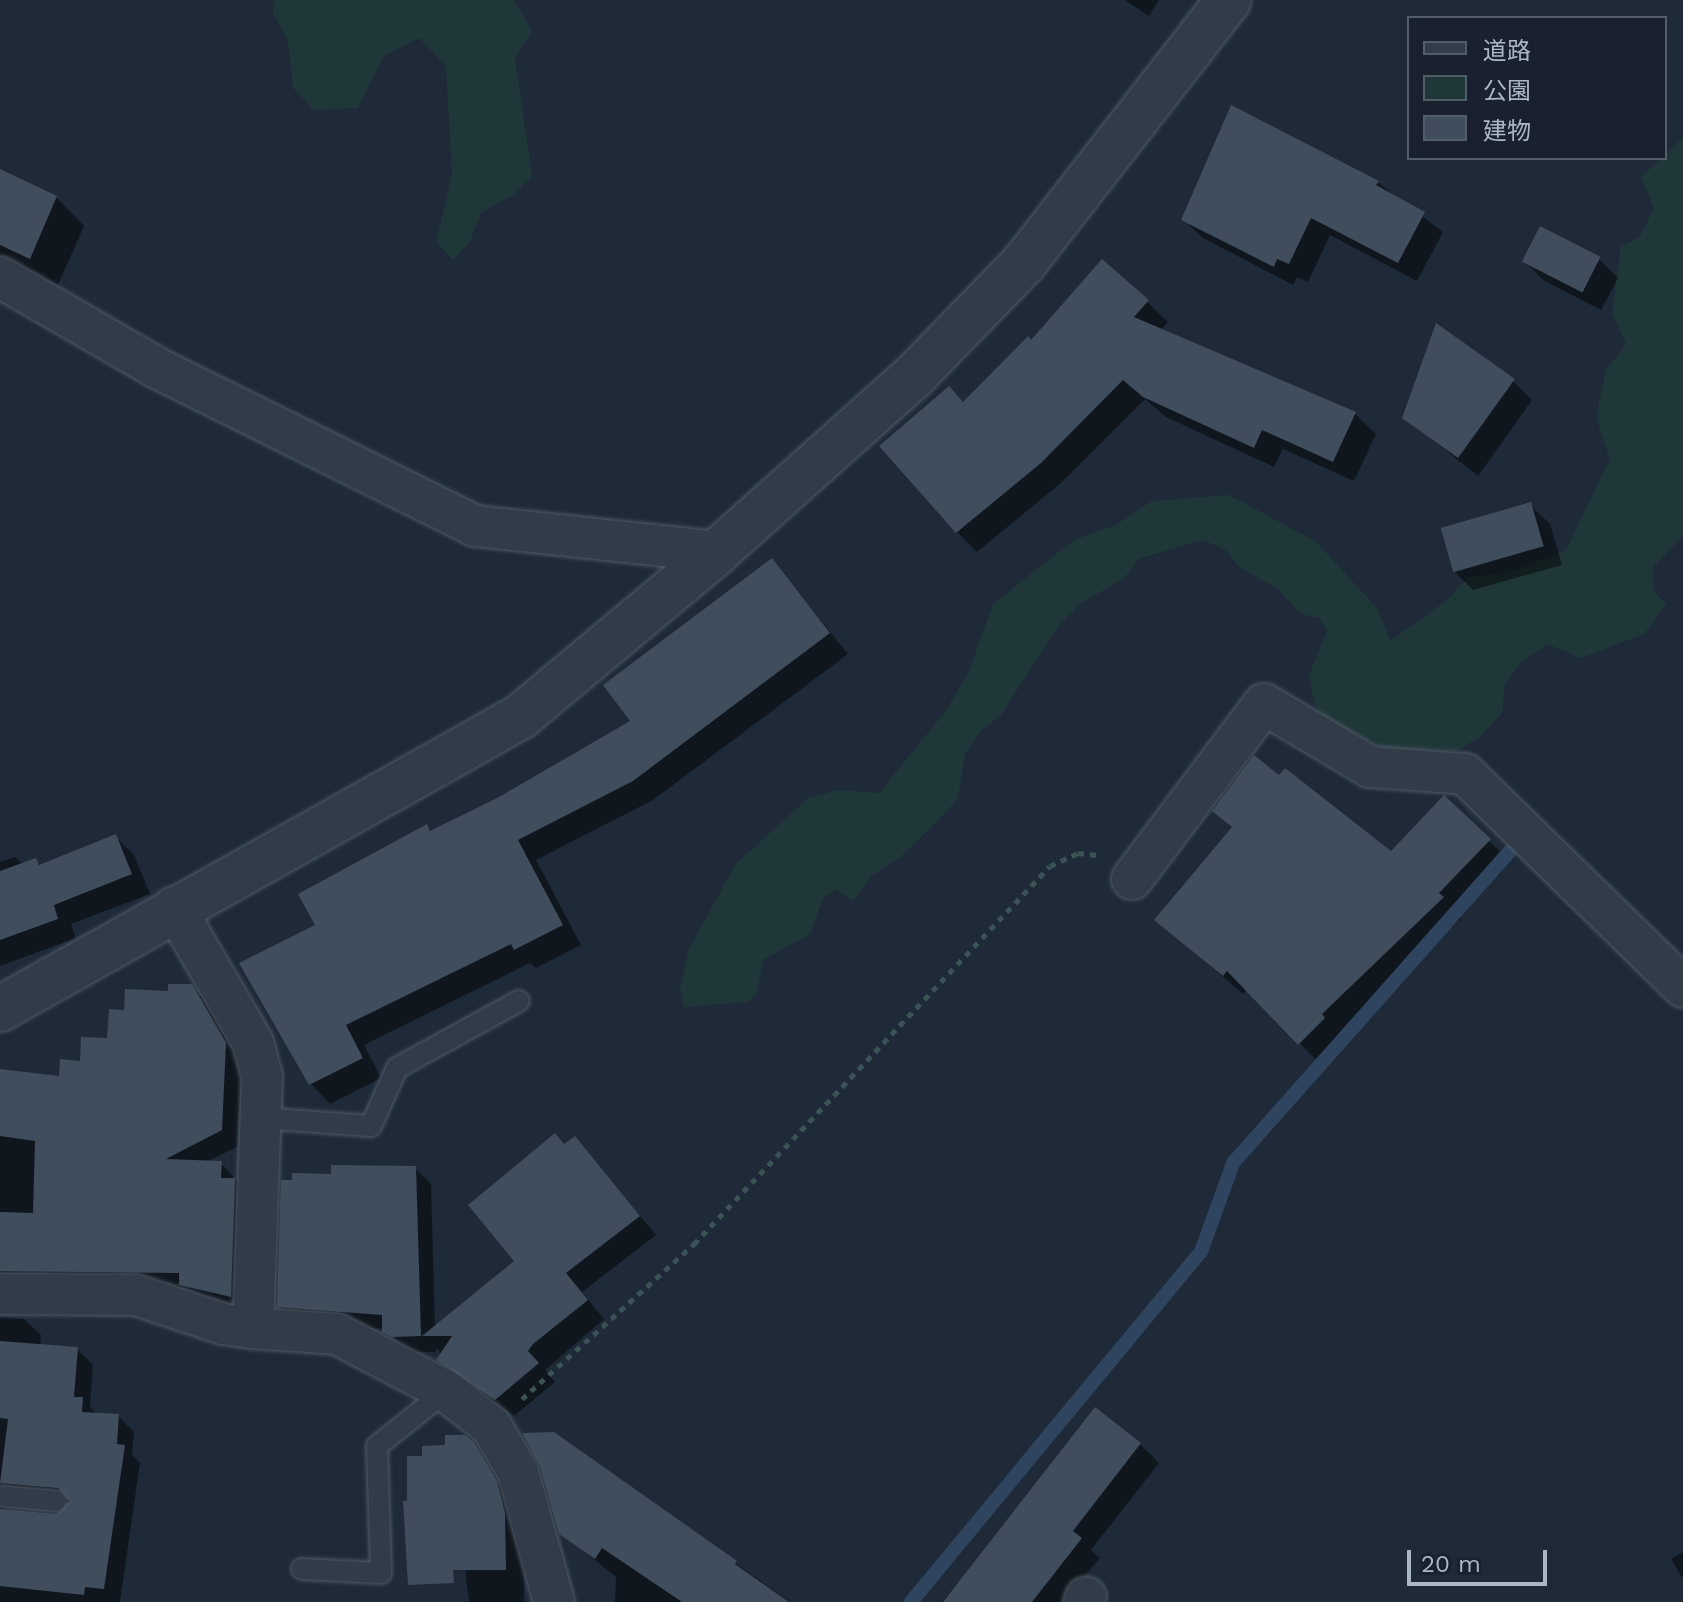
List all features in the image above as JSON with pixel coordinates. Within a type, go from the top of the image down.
[{"type":"street","points":[[0,1009],[174,907],[520,717],[717,552],[915,375],[1024,263],[1229,0]]},
{"type":"street","points":[[0,277],[155,367],[475,526],[717,552]]},
{"type":"street","points":[[1132,879],[1264,704],[1370,767],[1465,774],[1683,987]]},
{"type":"street","points":[[174,907],[253,1043],[262,1076],[253,1328]]},
{"type":"street","points":[[0,1294],[136,1295],[223,1324],[337,1334],[446,1391],[491,1426],[518,1472],[554,1602]]},
{"type":"lane","points":[[260,1118],[371,1126],[397,1068],[519,1001]]},
{"type":"lane","points":[[302,1569],[381,1573],[377,1446],[446,1391]]},
{"type":"lane","points":[[0,1496],[56,1501]]},
{"type":"path","points":[[491,1426],[694,1244],[1050,866],[1078,853],[1102,856],[1132,879]]},
{"type":"green space","points":[[275,0],[513,0],[532,30],[515,59],[532,176],[514,194],[481,213],[470,242],[453,260],[436,242],[452,174],[446,66],[419,38],[384,56],[358,108],[314,110],[293,88],[288,41],[273,13]]},
{"type":"green space","points":[[1683,138],[1683,536],[1653,567],[1653,590],[1666,604],[1644,634],[1581,658],[1547,644],[1521,663],[1505,684],[1502,713],[1481,736],[1457,751],[1386,749],[1325,719],[1315,706],[1309,675],[1327,630],[1319,618],[1301,614],[1277,589],[1237,565],[1226,550],[1203,540],[1140,558],[1123,579],[1080,604],[1059,625],[1001,715],[980,732],[965,754],[958,798],[936,823],[900,857],[871,876],[854,901],[835,890],[822,900],[811,933],[763,960],[757,993],[748,1002],[684,1007],[680,988],[689,949],[735,865],[808,798],[838,790],[879,793],[944,713],[968,674],[993,604],[1074,540],[1116,525],[1152,501],[1229,495],[1315,541],[1378,609],[1390,641],[1446,601],[1468,578],[1516,570],[1566,550],[1610,459],[1596,417],[1606,370],[1626,344],[1612,313],[1621,246],[1639,238],[1654,208],[1641,177],[1659,160],[1667,160],[1667,153]]},
{"type":"building","points":[[1231,105],[1379,181],[1376,185],[1425,212],[1398,263],[1311,218],[1289,264],[1277,259],[1274,267],[1181,220]]},
{"type":"building","points":[[0,169],[57,196],[30,259],[0,245]]},
{"type":"building","points":[[1540,226],[1601,257],[1582,293],[1522,262]]},
{"type":"building","points":[[1102,259],[1149,300],[1134,317],[1356,412],[1333,462],[1262,430],[1254,448],[1143,397],[1123,380],[1041,463],[956,533],[879,446],[949,386],[963,402],[1028,336],[1031,340]]},
{"type":"building","points":[[1436,323],[1515,379],[1458,458],[1402,418]]},
{"type":"building","points":[[1531,502],[1544,546],[1453,572],[1441,528]]},
{"type":"building","points":[[772,558],[830,633],[633,781],[518,840],[563,925],[514,950],[511,944],[346,1025],[363,1058],[309,1085],[239,963],[315,925],[298,894],[427,824],[430,831],[499,797],[630,721],[603,685]]},
{"type":"building","points":[[1254,755],[1279,775],[1285,768],[1391,851],[1444,795],[1491,839],[1439,893],[1444,897],[1322,1014],[1325,1018],[1298,1045],[1227,971],[1223,976],[1154,920],[1232,827],[1212,811]]},
{"type":"building","points":[[116,834],[132,874],[54,905],[58,919],[0,940],[0,871],[36,858],[39,865]]},
{"type":"building","points":[[168,984],[192,984],[226,1043],[222,1130],[166,1159],[222,1161],[221,1178],[235,1178],[231,1297],[179,1285],[179,1273],[0,1271],[0,1212],[33,1213],[35,1141],[0,1136],[0,1069],[59,1076],[60,1059],[80,1061],[81,1037],[107,1038],[109,1009],[124,1010],[125,989],[168,991]]},
{"type":"building","points":[[555,1133],[564,1144],[575,1136],[640,1216],[566,1273],[588,1300],[533,1344],[528,1351],[539,1363],[495,1400],[436,1360],[452,1336],[422,1336],[514,1261],[468,1205]]},
{"type":"building","points":[[331,1165],[416,1166],[421,1336],[392,1337],[382,1332],[382,1315],[277,1307],[281,1180],[292,1180],[292,1173],[331,1174]]},
{"type":"building","points":[[0,1341],[78,1347],[74,1397],[83,1397],[82,1412],[119,1414],[117,1444],[125,1445],[104,1589],[85,1587],[84,1595],[0,1586],[0,1509],[56,1514],[69,1501],[58,1488],[0,1483],[8,1419],[0,1418]]},
{"type":"building","points":[[1095,1407],[1141,1443],[1073,1531],[1082,1538],[1032,1602],[943,1602]]},
{"type":"building","points":[[554,1432],[737,1561],[735,1564],[789,1602],[682,1602],[602,1548],[595,1559],[559,1534],[540,1466],[522,1433]]},
{"type":"building","points":[[445,1435],[465,1435],[473,1441],[497,1481],[505,1513],[506,1570],[453,1570],[454,1583],[408,1585],[403,1501],[407,1501],[407,1456],[422,1456],[422,1446],[445,1445]]},
{"type":"waterway","points":[[911,1602],[1201,1252],[1233,1163],[1511,850]]}]
